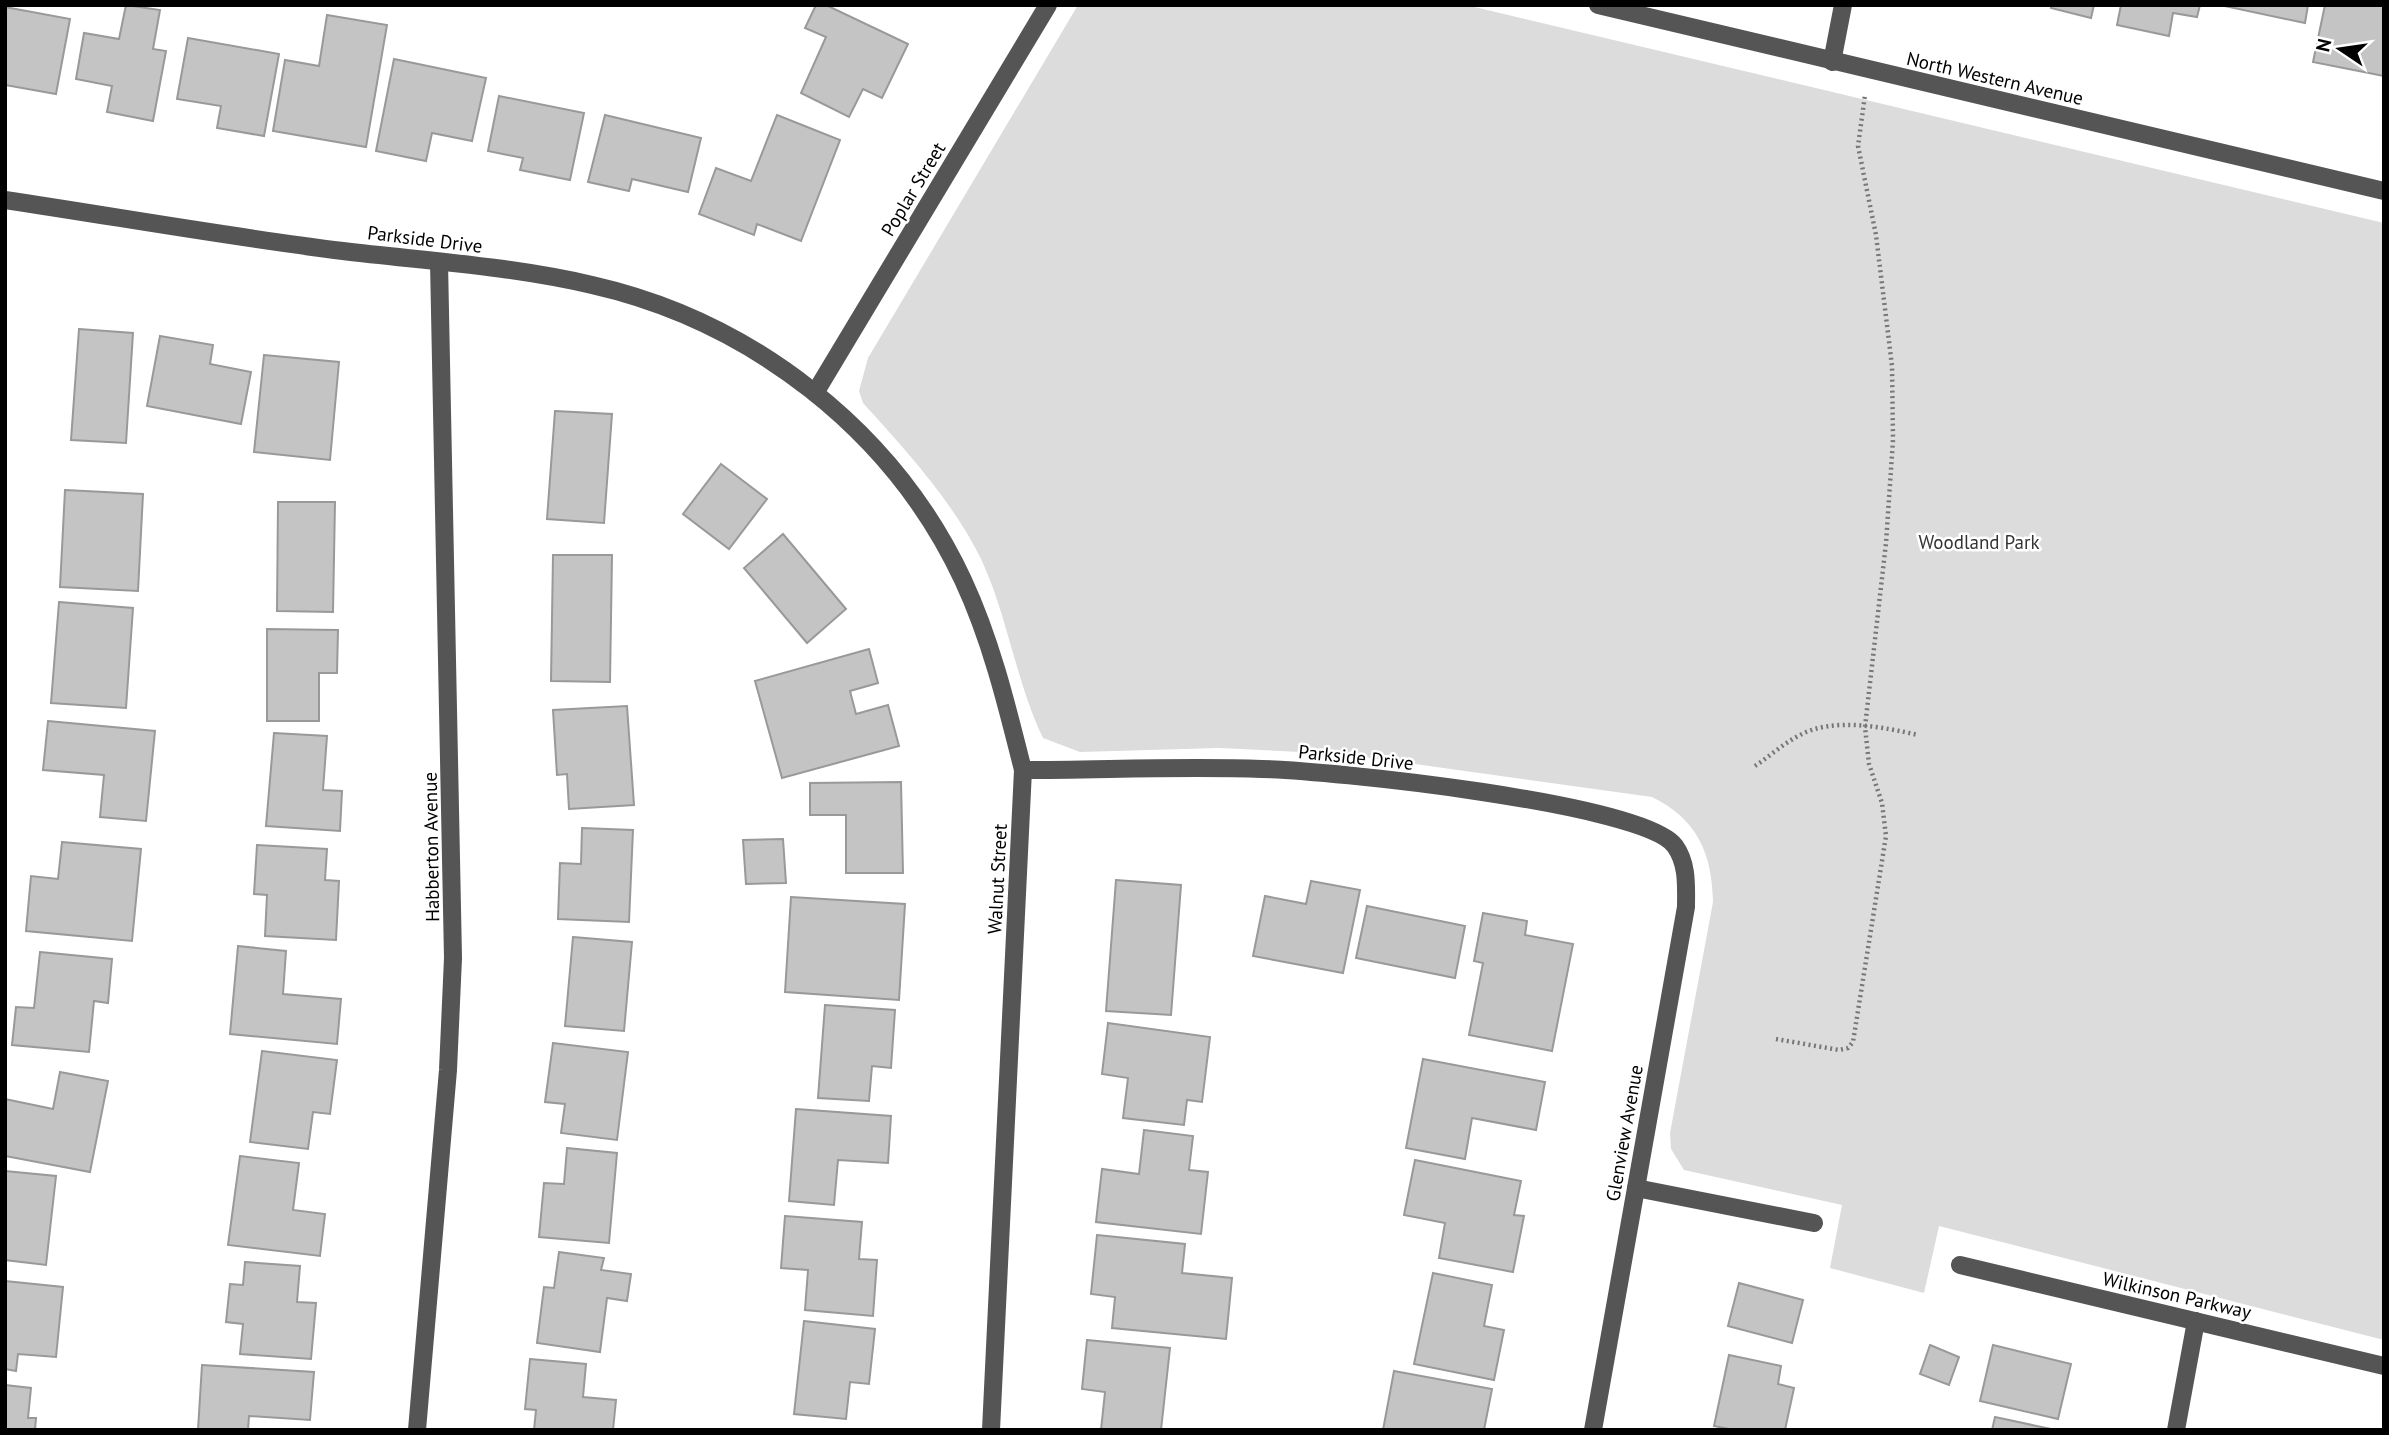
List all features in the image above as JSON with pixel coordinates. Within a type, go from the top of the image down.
[{"type":"street","name":"Poplar Street","points":[[815,393],[1048,5]]},
{"type":"street","name":"North Western Avenue","points":[[1598,5],[2384,191]]},
{"type":"street","points":[[1832,62],[1843,5]]},
{"type":"street","name":"Parkside Drive","points":[[5,200],[338,250],[540,274],[651,301],[705,322],[751,347],[815,393]]},
{"type":"street","name":"Habberton Avenue","points":[[418,1430],[448,1070],[453,958],[439,262]]},
{"type":"street","name":"Walnut Street","points":[[815,393],[851,422],[890,465],[927,518],[962,578],[1002,688],[1023,770],[991,1430]]},
{"type":"street","name":"Parkside Drive","points":[[1023,770],[1264,769],[1480,790],[1624,820],[1657,830],[1675,846]]},
{"type":"street","name":"Glenview Avenue","points":[[1593,1430],[1686,907],[1686,873],[1675,846]]},
{"type":"street","points":[[1636,1188],[1814,1223]]},
{"type":"street","name":"Wilkinson Parkway","points":[[1960,1265],[2384,1366]]},
{"type":"street","points":[[2176,1430],[2196,1321]]},
{"type":"path","points":[[1776,1039],[1839,1051],[1848,1048],[1853,1042],[1886,836],[1882,803],[1869,764],[1865,727],[1878,626],[1893,440],[1892,366],[1885,300],[1876,235],[1858,146],[1869,70]]},
{"type":"path","points":[[1755,766],[1800,735],[1814,730],[1865,727],[1918,735]]},
{"type":"green space","name":"Woodland Park","points":[[1078,5],[1466,5],[2384,223],[2384,1340],[1939,1226],[1924,1293],[1830,1268],[1842,1205],[1684,1170],[1671,1149],[1670,1133],[1713,902],[1712,884],[1705,853],[1691,827],[1668,806],[1652,797],[1343,754],[1219,748],[1080,752],[1043,738],[1026,695],[999,605],[971,539],[928,478],[863,403],[859,391],[868,358]]},
{"type":"building","points":[[126,5],[160,10],[153,49],[166,51],[153,121],[107,112],[112,86],[76,79],[84,33],[119,39]]},
{"type":"building","points":[[816,5],[826,5],[908,44],[882,98],[863,89],[849,117],[801,93],[826,37],[805,28]]},
{"type":"building","points":[[2051,5],[2094,5],[2091,18],[2051,8]]},
{"type":"building","points":[[2121,5],[2200,5],[2197,17],[2173,13],[2169,36],[2117,25]]},
{"type":"building","points":[[2220,5],[2308,5],[2305,23]]},
{"type":"building","points":[[2325,5],[2384,5],[2384,76],[2313,62]]},
{"type":"building","points":[[5,7],[70,19],[56,94],[5,85]]},
{"type":"building","points":[[327,15],[387,25],[366,147],[273,131],[285,60],[319,66]]},
{"type":"building","points":[[188,38],[279,54],[264,136],[217,128],[221,106],[177,99]]},
{"type":"building","points":[[394,59],[486,78],[472,141],[432,133],[426,161],[376,151]]},
{"type":"building","points":[[499,96],[584,113],[570,180],[520,170],[523,158],[488,151]]},
{"type":"building","points":[[605,115],[701,138],[688,192],[632,179],[629,191],[588,182]]},
{"type":"building","points":[[777,115],[840,140],[801,241],[757,224],[754,235],[699,214],[716,168],[751,181]]},
{"type":"building","points":[[79,329],[133,333],[126,443],[71,440]]},
{"type":"building","points":[[160,336],[213,345],[210,364],[251,372],[241,424],[147,406]]},
{"type":"building","points":[[264,355],[339,362],[330,460],[254,452]]},
{"type":"building","points":[[555,411],[612,414],[604,523],[547,519]]},
{"type":"building","points":[[721,464],[767,499],[729,549],[683,514]]},
{"type":"building","points":[[65,490],[143,494],[138,591],[60,587]]},
{"type":"building","points":[[278,502],[335,502],[333,612],[277,611]]},
{"type":"building","points":[[783,534],[846,609],[807,643],[744,568]]},
{"type":"building","points":[[553,555],[612,555],[610,682],[551,681]]},
{"type":"building","points":[[59,602],[133,608],[126,708],[51,703]]},
{"type":"building","points":[[267,629],[338,630],[337,673],[319,673],[319,721],[267,721]]},
{"type":"building","points":[[869,649],[878,683],[850,691],[856,714],[888,705],[899,746],[782,778],[755,681]]},
{"type":"building","points":[[627,706],[634,805],[569,809],[567,774],[557,775],[553,710]]},
{"type":"building","points":[[48,721],[155,731],[146,821],[100,817],[104,775],[43,770]]},
{"type":"building","points":[[274,733],[327,736],[323,790],[342,791],[340,831],[266,826]]},
{"type":"building","points":[[901,782],[903,873],[846,873],[846,815],[810,815],[810,783]]},
{"type":"building","points":[[582,828],[633,830],[629,922],[558,919],[560,863],[581,864]]},
{"type":"building","points":[[783,839],[786,883],[746,884],[743,840]]},
{"type":"building","points":[[62,842],[141,849],[132,941],[26,931],[31,876],[58,879]]},
{"type":"building","points":[[257,845],[327,849],[325,880],[339,881],[336,940],[265,936],[267,895],[254,894]]},
{"type":"building","points":[[1116,880],[1181,885],[1171,1015],[1106,1011]]},
{"type":"building","points":[[1311,881],[1360,890],[1343,973],[1253,956],[1265,896],[1306,904]]},
{"type":"building","points":[[791,897],[905,904],[899,1000],[785,992]]},
{"type":"building","points":[[1367,906],[1465,926],[1455,978],[1356,958]]},
{"type":"building","points":[[1483,913],[1527,921],[1525,935],[1573,944],[1552,1051],[1469,1035],[1483,963],[1474,961]]},
{"type":"building","points":[[573,937],[632,942],[624,1031],[565,1026]]},
{"type":"building","points":[[238,946],[286,951],[283,994],[341,999],[337,1044],[230,1034]]},
{"type":"building","points":[[40,952],[112,959],[108,1003],[94,1001],[89,1052],[12,1045],[16,1007],[34,1008]]},
{"type":"building","points":[[825,1005],[895,1010],[891,1068],[872,1066],[869,1101],[818,1098]]},
{"type":"building","points":[[1108,1023],[1210,1037],[1202,1102],[1187,1100],[1184,1125],[1123,1118],[1128,1078],[1102,1074]]},
{"type":"building","points":[[553,1043],[628,1052],[617,1140],[561,1133],[565,1104],[545,1102]]},
{"type":"building","points":[[262,1051],[337,1060],[330,1114],[313,1112],[308,1149],[250,1142]]},
{"type":"building","points":[[1423,1059],[1545,1082],[1536,1130],[1472,1118],[1465,1159],[1406,1148]]},
{"type":"building","points":[[60,1072],[108,1081],[90,1172],[5,1156],[5,1099],[53,1109]]},
{"type":"building","points":[[796,1109],[891,1116],[888,1163],[838,1160],[834,1205],[789,1201]]},
{"type":"building","points":[[1144,1130],[1193,1136],[1189,1170],[1208,1172],[1201,1234],[1096,1222],[1102,1169],[1139,1174]]},
{"type":"building","points":[[567,1148],[617,1153],[609,1243],[539,1237],[544,1183],[564,1184]]},
{"type":"building","points":[[240,1156],[299,1163],[293,1210],[325,1214],[320,1256],[228,1245]]},
{"type":"building","points":[[1415,1160],[1521,1181],[1514,1215],[1524,1216],[1513,1272],[1439,1258],[1445,1223],[1404,1215]]},
{"type":"building","points":[[5,1171],[56,1176],[46,1265],[5,1260]]},
{"type":"building","points":[[785,1216],[862,1222],[859,1259],[877,1260],[873,1316],[805,1310],[808,1270],[781,1268]]},
{"type":"building","points":[[1097,1235],[1185,1244],[1182,1273],[1232,1278],[1226,1339],[1112,1328],[1115,1297],[1091,1294]]},
{"type":"building","points":[[559,1252],[604,1258],[601,1270],[631,1274],[627,1301],[607,1298],[600,1352],[537,1343],[544,1287],[554,1288]]},
{"type":"building","points":[[245,1262],[300,1266],[297,1302],[316,1303],[311,1359],[240,1354],[243,1324],[226,1322],[230,1284],[243,1285]]},
{"type":"building","points":[[1433,1273],[1492,1285],[1484,1326],[1504,1330],[1494,1380],[1414,1364]]},
{"type":"building","points":[[5,1281],[63,1287],[56,1357],[18,1354],[16,1371],[5,1369]]},
{"type":"building","points":[[1739,1283],[1803,1300],[1792,1343],[1728,1326]]},
{"type":"building","points":[[804,1321],[875,1329],[869,1384],[850,1382],[846,1419],[794,1414]]},
{"type":"building","points":[[1087,1340],[1170,1348],[1161,1430],[1101,1430],[1105,1392],[1082,1389]]},
{"type":"building","points":[[1930,1345],[1959,1357],[1949,1385],[1920,1374]]},
{"type":"building","points":[[1993,1345],[2071,1364],[2058,1419],[1980,1401]]},
{"type":"building","points":[[1729,1355],[1781,1366],[1778,1384],[1794,1388],[1785,1430],[1734,1430],[1714,1426]]},
{"type":"building","points":[[530,1359],[586,1364],[583,1397],[616,1400],[613,1430],[534,1430],[536,1410],[525,1409]]},
{"type":"building","points":[[202,1365],[314,1372],[310,1420],[249,1416],[248,1430],[198,1430]]},
{"type":"building","points":[[1394,1371],[1492,1389],[1484,1430],[1383,1430]]},
{"type":"building","points":[[5,1385],[31,1388],[28,1418],[36,1418],[35,1430],[5,1430]]},
{"type":"building","points":[[1995,1417],[2051,1429],[1992,1430]]}]
